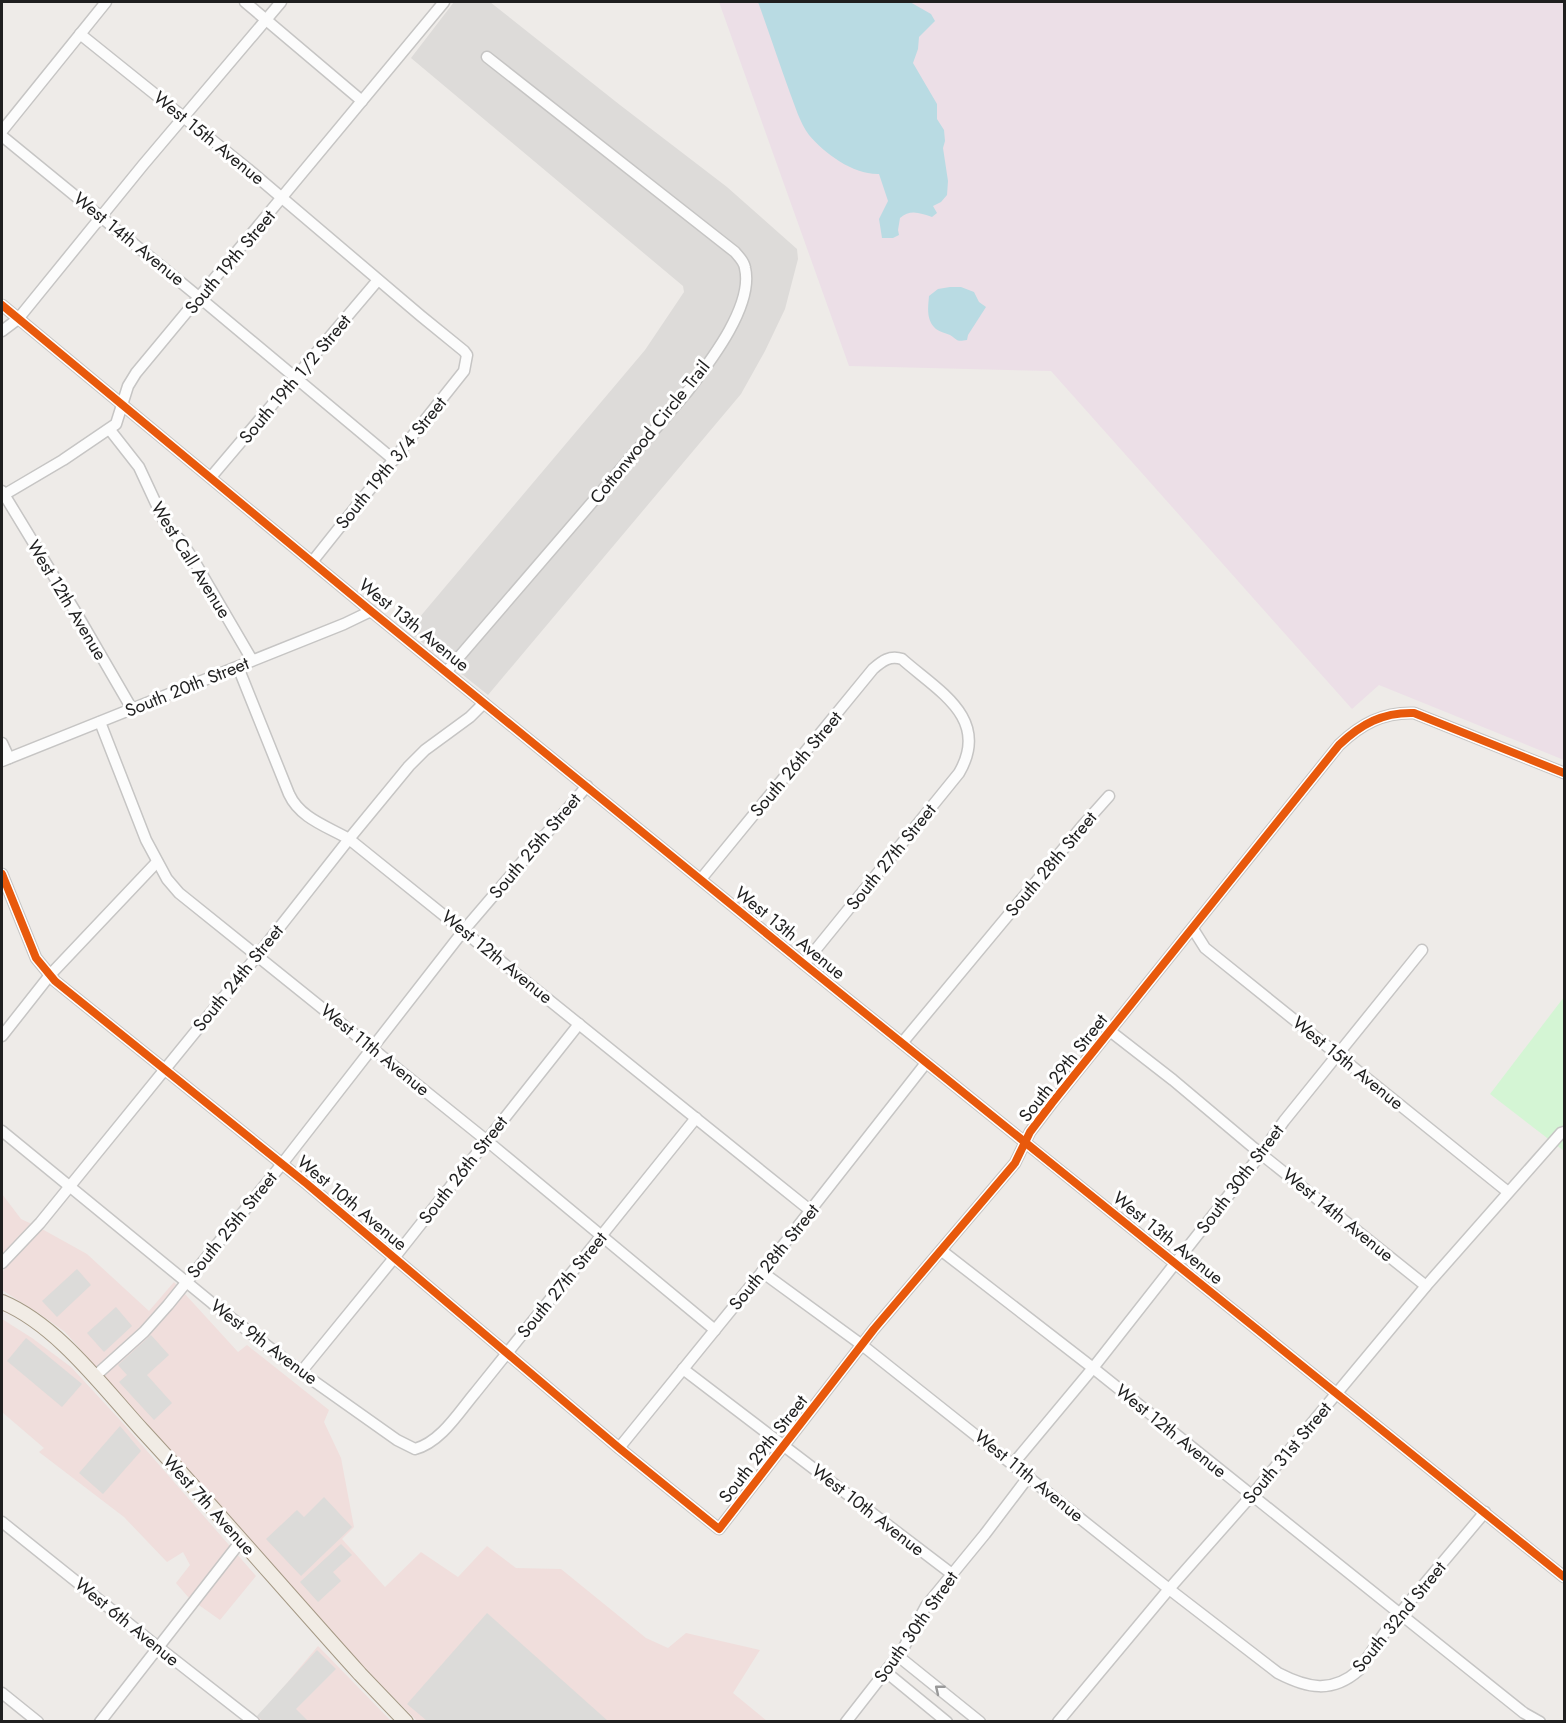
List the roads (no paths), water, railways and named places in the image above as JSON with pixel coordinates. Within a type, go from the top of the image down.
[{"type":"main road","name":"West 7th Avenue","points":[[2,1302],[45,1329],[94,1377],[360,1674],[406,1722]]},
{"type":"street","points":[[2,131],[106,2]]},
{"type":"street","points":[[245,2],[362,101]]},
{"type":"street","points":[[2,331],[18,319],[183,117],[281,2]]},
{"type":"street","name":"South 19th Street","points":[[2,494],[117,424],[128,386],[136,373],[444,2]]},
{"type":"street","name":"West 15th Avenue","points":[[80,34],[282,198],[464,351],[467,355],[467,363]]},
{"type":"street","name":"Cottonwood Circle Trail","points":[[447,671],[699,377],[733,321],[743,300],[746,283],[743,261],[735,252],[487,57]]},
{"type":"street","name":"West 14th Avenue","points":[[2,135],[394,460]]},
{"type":"street","name":"South 19th 1/2 Street","points":[[211,477],[378,280]]},
{"type":"street","name":"West 13th Avenue","points":[[2,305],[371,611],[804,964],[1564,1577]]},
{"type":"street","name":"South 19th 3/4 Street","points":[[312,562],[464,371],[467,363]]},
{"type":"street","name":"West Call Avenue","points":[[110,430],[139,467],[166,525],[193,559],[252,660]]},
{"type":"street","name":"West 12th Avenue","points":[[2,494],[132,709]]},
{"type":"street","name":"South 20th Street","points":[[5,759],[238,667],[371,611]]},
{"type":"street","name":"South 27th Street","points":[[804,964],[966,762],[970,746],[969,732],[959,709],[902,659],[896,657]]},
{"type":"street","name":"South 26th Street","points":[[701,879],[873,669],[888,658],[896,657]]},
{"type":"street","name":"West 12th Avenue","points":[[238,667],[294,804],[304,814],[349,839],[811,1211]]},
{"type":"street","name":"South 24th Street","points":[[2,1263],[40,1223],[349,839],[425,750],[470,717],[484,703]]},
{"type":"street","name":"South 29th Street","points":[[719,1529],[862,1345],[1015,1163],[1030,1132],[1052,1103],[1344,740],[1368,723],[1392,713],[1414,713],[1564,773]]},
{"type":"street","name":"West 11th Avenue","points":[[100,722],[146,840],[166,879],[179,892],[486,1140],[715,1330]]},
{"type":"street","points":[[2,743],[5,759]]},
{"type":"street","name":"South 25th Street","points":[[94,1377],[144,1332],[187,1282],[464,930],[587,786]]},
{"type":"street","name":"South 28th Street","points":[[902,1043],[1109,796]]},
{"type":"street","points":[[2,1036],[50,975],[157,862]]},
{"type":"street","name":"West 10th Avenue","points":[[2,874],[28,942],[36,958],[50,975],[282,1164],[619,1448],[719,1529]]},
{"type":"street","name":"West 15th Avenue","points":[[1193,929],[1205,948],[1508,1192]]},
{"type":"street","name":"South 30th Street","points":[[1013,1464],[1093,1368],[1261,1154],[1284,1121],[1422,950]]},
{"type":"street","name":"South 26th Street","points":[[301,1372],[579,1024]]},
{"type":"street","name":"West 14th Avenue","points":[[1110,1031],[1426,1286]]},
{"type":"street","name":"South 28th Street","points":[[619,1448],[811,1211],[926,1063]]},
{"type":"street","name":"South 27th Street","points":[[422,1447],[437,1437],[507,1353],[696,1118]]},
{"type":"street","name":"West 9th Avenue","points":[[2,1131],[301,1372],[397,1440],[416,1449],[422,1447]]},
{"type":"street","name":"South 31st Street","points":[[1058,1722],[1169,1589],[1252,1495],[1426,1286],[1564,1132]]},
{"type":"street","name":"West 12th Avenue","points":[[942,1251],[1093,1368],[1524,1713],[1540,1722]]},
{"type":"street","name":"West 11th Avenue","points":[[762,1272],[862,1345],[1278,1673],[1294,1681]]},
{"type":"street","name":"West 10th Avenue","points":[[683,1369],[952,1574]]},
{"type":"street","name":"South 30th Street","points":[[846,1722],[898,1656],[926,1606],[1029,1476]]},
{"type":"street","name":"South 32nd Street","points":[[1294,1681],[1320,1687],[1337,1684],[1352,1676],[1390,1625],[1485,1512]]},
{"type":"street","name":"West 6th Avenue","points":[[2,1522],[254,1722]]},
{"type":"street","points":[[100,1722],[241,1540]]},
{"type":"street","points":[[898,1656],[980,1722]]},
{"type":"street","points":[[886,1672],[947,1722]]},
{"type":"street","points":[[2,1693],[38,1722]]},
{"type":"water","points":[[758,2],[910,2],[931,14],[935,21],[919,37],[913,63],[937,104],[937,119],[944,130],[943,148],[948,181],[947,195],[933,206],[937,213],[932,217],[919,213],[908,213],[900,218],[899,235],[893,238],[882,238],[879,219],[888,201],[879,174],[860,171],[841,162],[809,135],[796,109]]},
{"type":"water","points":[[961,287],[974,292],[979,302],[986,307],[967,340],[957,340],[938,330],[929,318],[929,296],[938,289]]}]
